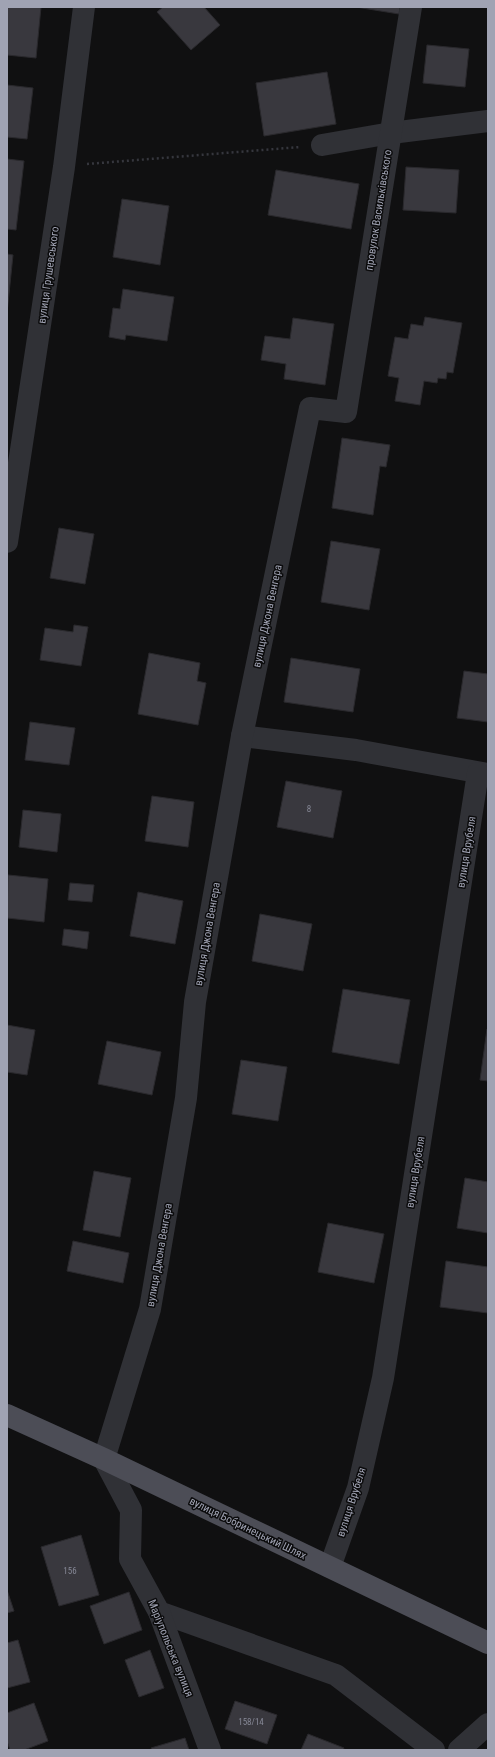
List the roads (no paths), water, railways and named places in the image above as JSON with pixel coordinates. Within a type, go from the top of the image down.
[{"type":"main road","name":"вулиця Бобринецький Шлях","points":[[7,1415],[104,1459],[488,1643]]},
{"type":"street","name":"вулиця Грушевського","points":[[7,542],[64,167],[84,7]]},
{"type":"street","name":"провулок Васильківського","points":[[310,408],[346,412],[411,7]]},
{"type":"street","points":[[322,145],[391,133],[488,121]]},
{"type":"street","name":"вулиця Джона Венгера","points":[[104,1459],[150,1310],[186,1098],[195,1002],[242,736],[310,408]]},
{"type":"street","points":[[242,736],[356,750],[483,773]]},
{"type":"street","name":"вулиця Врубеля","points":[[330,1567],[358,1488],[383,1378],[483,773]]},
{"type":"street","name":"Маріупольська вулиця","points":[[104,1459],[131,1510],[130,1560],[158,1612],[210,1750]]},
{"type":"street","points":[[158,1612],[336,1675],[434,1750]]},
{"type":"street","points":[[459,1750],[488,1724]]}]
